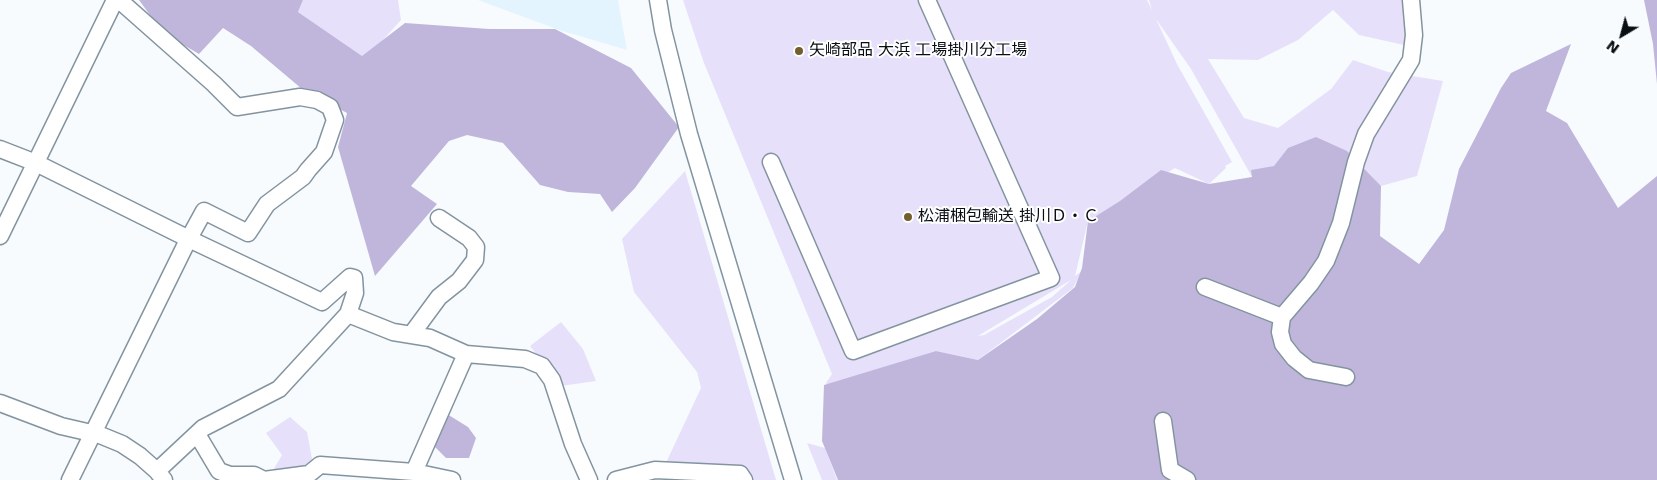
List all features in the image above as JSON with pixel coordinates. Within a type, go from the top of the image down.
[{"type":"street","points":[[0,236],[117,0],[214,84],[237,108],[300,98],[317,100],[330,107],[335,120],[324,152],[303,177],[267,204],[248,233],[204,211],[70,480]]},
{"type":"street","points":[[658,0],[663,30],[689,134],[793,480]]},
{"type":"street","points":[[771,162],[853,351],[1051,278],[927,0]]},
{"type":"street","points":[[1346,377],[1309,370],[1294,358],[1283,344],[1280,332],[1282,317],[1311,283],[1326,261],[1341,223],[1356,162],[1366,134],[1411,60],[1414,35],[1411,0]]},
{"type":"street","points":[[0,149],[36,163],[322,302],[350,277],[354,278],[355,293],[348,314],[279,389],[203,428],[161,475],[140,456],[122,444],[93,433],[61,426],[0,403]]},
{"type":"street","points":[[411,335],[439,297],[459,280],[475,260],[476,247],[469,238],[439,218]]},
{"type":"street","points":[[1206,287],[1282,317]]},
{"type":"street","points":[[348,314],[393,332],[430,338],[466,354],[525,359],[542,366],[552,380],[573,444],[589,480]]},
{"type":"street","points":[[414,472],[466,354]]},
{"type":"street","points":[[1163,421],[1170,470],[1187,480]]},
{"type":"street","points":[[197,434],[214,476],[254,475],[264,480],[309,474],[320,465],[414,472],[452,480]]},
{"type":"street","points":[[616,480],[655,470],[740,474],[744,480]]},
{"type":"shaded area","points":[[139,0],[303,0],[298,12],[362,56],[405,23],[489,29],[555,29],[631,68],[679,127],[635,188],[612,212],[600,194],[568,192],[540,185],[503,143],[467,135],[449,141],[411,186],[437,204],[375,276],[338,147],[347,113],[302,89],[251,46],[223,28],[199,54],[163,33]]},
{"type":"shaded area","points":[[303,0],[398,0],[401,20],[366,59],[298,12]]},
{"type":"shaded area","points":[[478,0],[618,0],[627,50],[559,30]]},
{"type":"shaded area","points":[[683,0],[1147,0],[1152,10],[1149,0],[1411,0],[1413,47],[1359,35],[1333,10],[1298,40],[1258,60],[1208,59],[1244,118],[1278,128],[1331,89],[1353,60],[1388,72],[1443,81],[1417,176],[1381,186],[1347,151],[1274,166],[1252,177],[1191,69],[1156,19],[1177,64],[1232,162],[1225,166],[1226,168],[1209,184],[1175,168],[1088,221],[1075,276],[1082,271],[1073,288],[978,360],[936,351],[828,386],[826,383],[832,374],[704,63]],"holes":[[[1071,280],[1052,297],[984,335],[978,336]]]},
{"type":"shaded area","points":[[1644,0],[1657,0],[1657,84],[1653,44]]},
{"type":"shaded area","points":[[1571,44],[1546,111],[1567,123],[1618,208],[1657,176],[1657,480],[838,480],[822,441],[824,385],[936,351],[978,360],[1037,319],[1075,287],[1082,268],[1088,221],[1120,201],[1161,170],[1209,184],[1252,177],[1251,170],[1274,166],[1288,148],[1316,137],[1347,151],[1381,186],[1380,236],[1419,264],[1444,230],[1459,169],[1501,88],[1511,73]]},
{"type":"shaded area","points":[[685,171],[776,480],[746,480],[664,467],[701,388],[697,372],[634,292],[622,239]]},
{"type":"shaded area","points":[[561,322],[583,349],[596,381],[561,386],[530,346]]},
{"type":"shaded area","points":[[447,414],[468,427],[476,438],[469,458],[446,458],[430,442]]},
{"type":"shaded area","points":[[290,417],[307,432],[313,464],[299,472],[272,472],[282,455],[266,433]]},
{"type":"shaded area","points":[[807,443],[825,448],[837,480],[822,480]]},
{"type":"place","name":"矢崎部品 大浜 工場掛川分工場","points":[[799,51]]},
{"type":"place","name":"松浦梱包輸送 掛川Ｄ・Ｃ","points":[[908,217]]}]
